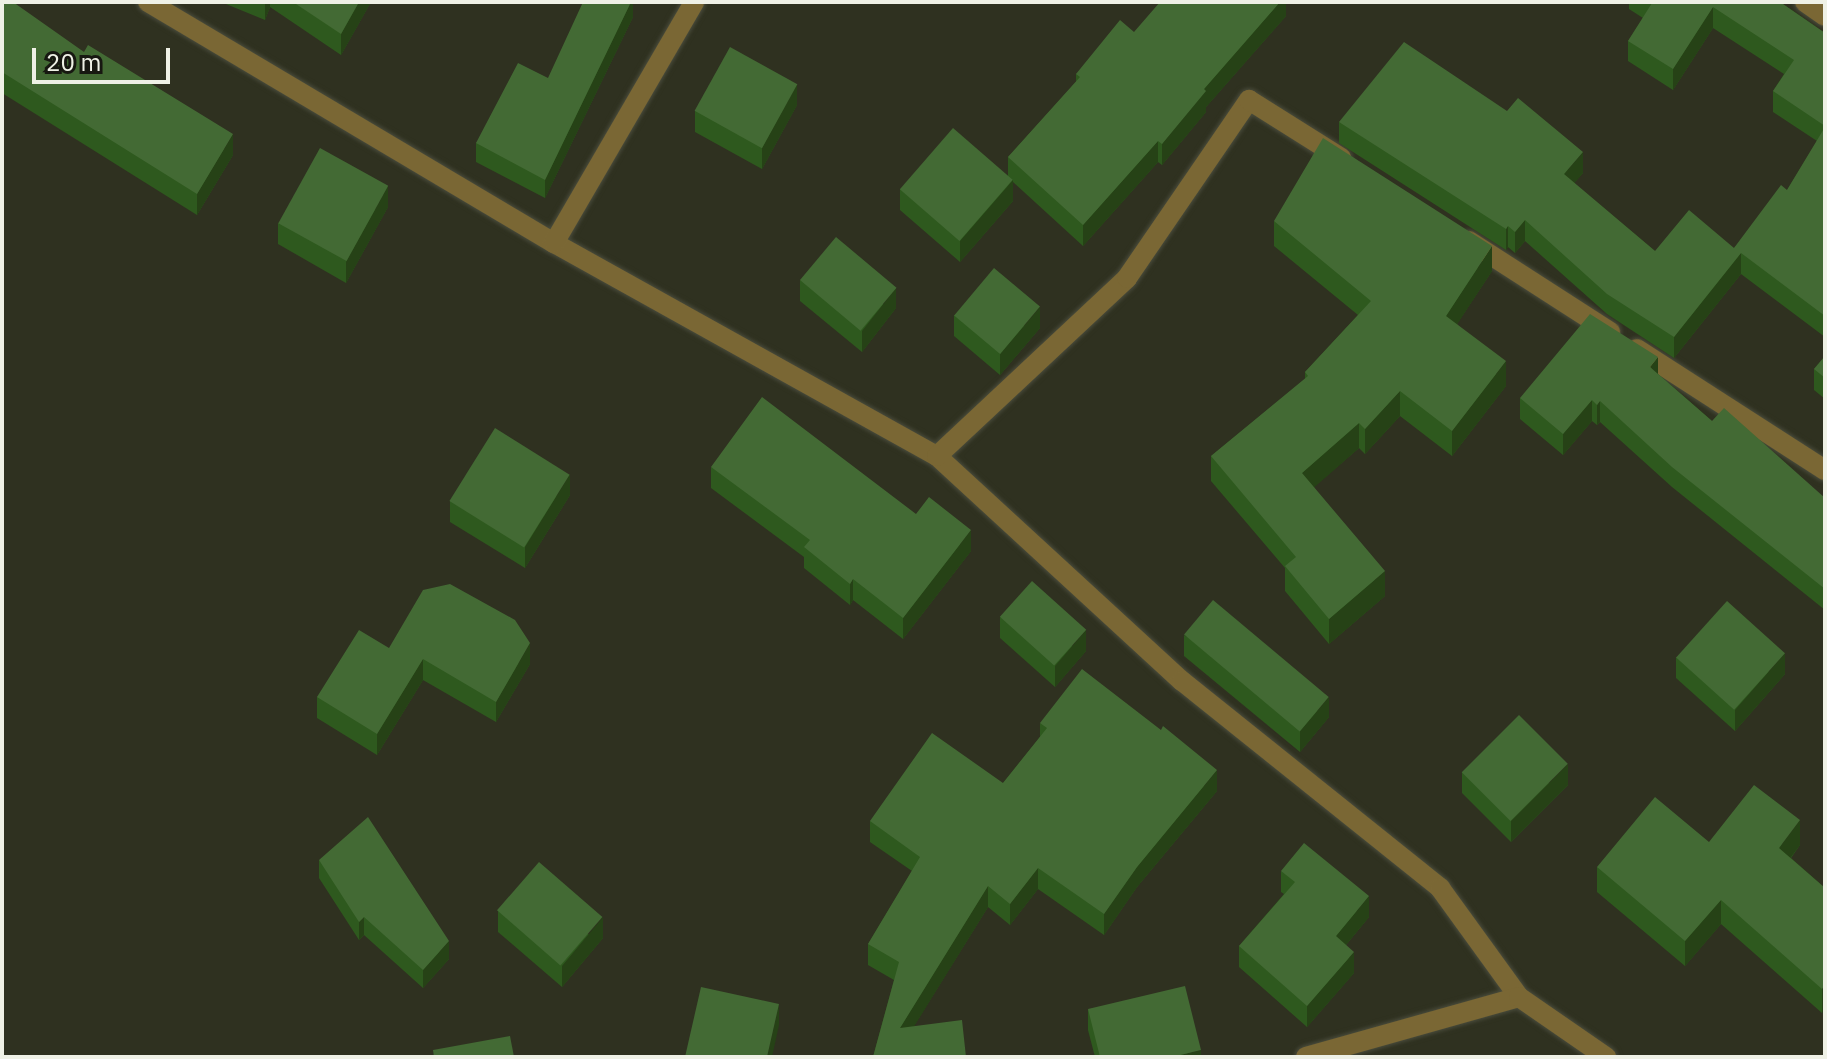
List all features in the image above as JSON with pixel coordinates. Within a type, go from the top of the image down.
[{"type":"street","points":[[148,2],[554,243],[937,456],[1182,681],[1440,888],[1519,997],[1606,1057]]},
{"type":"street","points":[[554,243],[694,2]]},
{"type":"street","points":[[1805,2],[1825,16]]},
{"type":"street","points":[[937,456],[1127,278],[1249,100],[1356,169]]},
{"type":"street","points":[[1450,229],[1825,470]]},
{"type":"street","points":[[1306,1057],[1519,997]]},
{"type":"building","points":[[2,2],[13,2],[84,52],[88,45],[233,134],[197,194],[2,72]]},
{"type":"building","points":[[293,2],[359,2],[341,34]]},
{"type":"building","points":[[583,2],[631,2],[545,180],[476,143],[518,63],[548,78]]},
{"type":"building","points":[[1160,2],[1280,2],[1204,89],[1206,91],[1162,144],[1158,141],[1083,225],[1008,157],[1080,77],[1076,74],[1120,20],[1134,32]]},
{"type":"building","points":[[1650,2],[1780,2],[1825,33],[1825,126],[1773,91],[1794,60],[1713,7],[1673,69],[1628,41]]},
{"type":"building","points":[[1404,42],[1507,111],[1518,98],[1583,152],[1564,174],[1655,251],[1689,210],[1734,248],[1781,185],[1787,190],[1825,127],[1825,316],[1741,253],[1674,337],[1607,294],[1525,220],[1515,232],[1508,226],[1506,229],[1339,122]]},
{"type":"building","points":[[730,47],[797,84],[762,148],[695,111]]},
{"type":"building","points":[[953,128],[1013,180],[959,241],[900,189]]},
{"type":"building","points":[[1323,138],[1492,246],[1446,316],[1506,361],[1452,431],[1400,391],[1365,429],[1359,423],[1302,473],[1385,571],[1329,619],[1285,566],[1296,557],[1211,456],[1308,376],[1305,372],[1371,301],[1274,221]]},
{"type":"building","points":[[320,148],[388,186],[347,261],[278,223]]},
{"type":"building","points":[[836,237],[897,288],[861,331],[800,280]]},
{"type":"building","points":[[994,268],[1040,307],[1000,354],[954,315]]},
{"type":"building","points":[[1590,314],[1658,357],[1650,367],[1712,421],[1724,408],[1825,498],[1825,589],[1672,467],[1600,401],[1597,405],[1592,400],[1563,434],[1520,398]]},
{"type":"building","points":[[1825,356],[1825,378],[1814,369]]},
{"type":"building","points":[[762,397],[916,514],[929,497],[971,530],[903,618],[853,579],[850,584],[804,547],[810,540],[711,467]]},
{"type":"building","points":[[495,428],[570,475],[524,548],[449,501]]},
{"type":"building","points":[[1032,581],[1086,630],[1054,666],[1000,617]]},
{"type":"building","points":[[450,584],[515,620],[530,643],[496,702],[423,659],[377,734],[317,697],[359,630],[389,648],[423,590]]},
{"type":"building","points":[[1213,600],[1329,697],[1300,732],[1184,634]]},
{"type":"building","points":[[1727,601],[1785,653],[1734,710],[1676,657]]},
{"type":"building","points":[[1082,669],[1161,730],[1163,726],[1217,770],[1137,867],[1104,914],[1038,868],[1010,904],[988,886],[900,1028],[962,1020],[966,1057],[873,1057],[899,962],[868,944],[920,857],[870,821],[932,733],[1003,783],[1047,728],[1040,723]]},
{"type":"building","points":[[1519,715],[1568,764],[1511,821],[1462,772]]},
{"type":"building","points":[[1754,785],[1800,820],[1779,848],[1825,888],[1825,985],[1822,989],[1721,900],[1685,941],[1597,867],[1655,797],[1709,842]]},
{"type":"building","points":[[368,817],[449,941],[423,970],[364,917],[359,922],[319,860]]},
{"type":"building","points":[[1304,843],[1369,896],[1336,936],[1354,952],[1307,1006],[1239,946],[1295,882],[1281,871]]},
{"type":"building","points":[[539,862],[602,917],[560,965],[497,910]]},
{"type":"building","points":[[1185,986],[1201,1050],[1172,1057],[1100,1057],[1088,1009]]},
{"type":"building","points":[[701,987],[779,1004],[767,1057],[685,1057]]},
{"type":"building","points":[[510,1036],[514,1057],[434,1057],[433,1050]]}]
